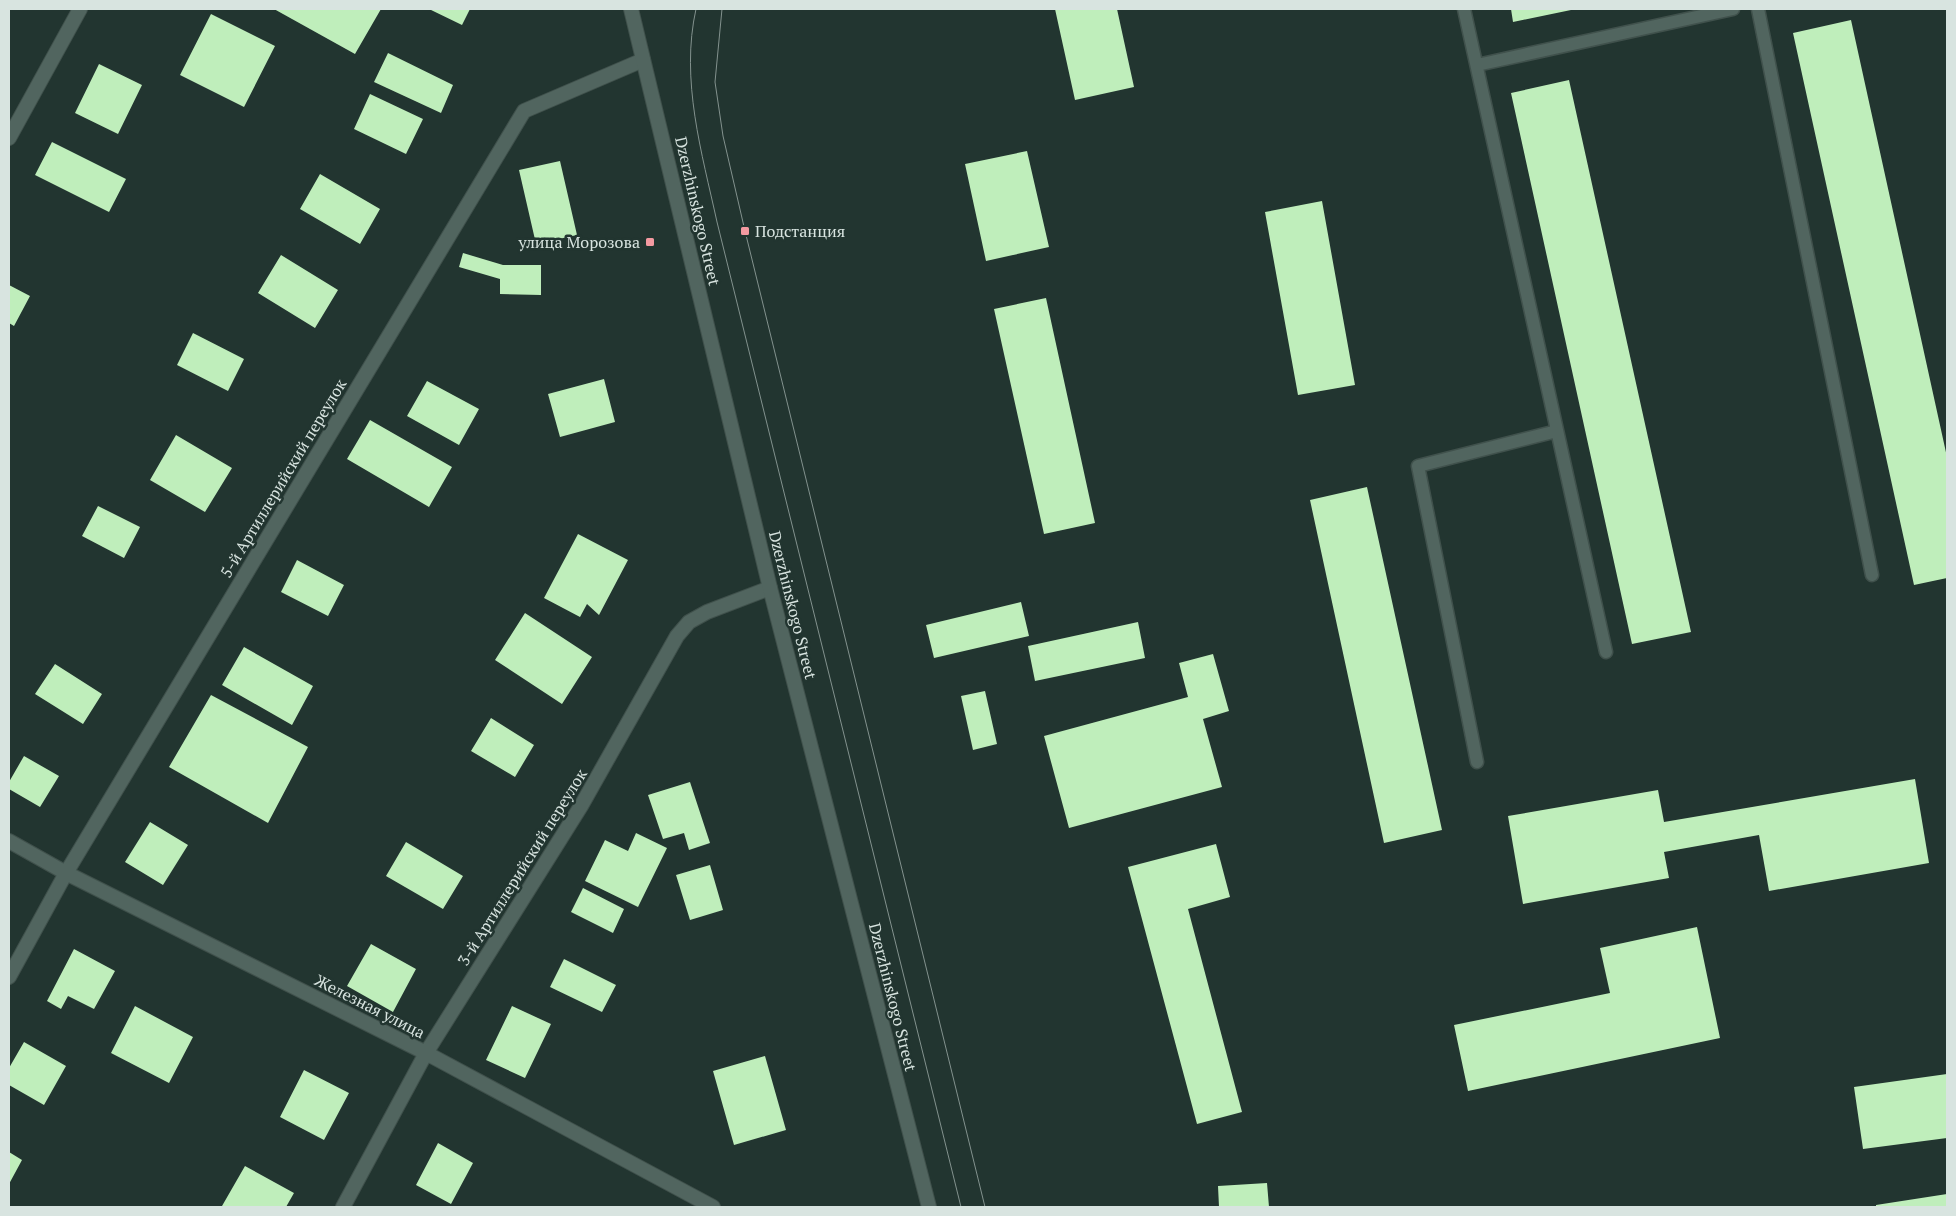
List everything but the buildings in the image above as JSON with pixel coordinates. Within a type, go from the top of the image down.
[{"type":"street","points":[[9,138],[80,9]]},
{"type":"street","name":"Dzerzhinskogo Street","points":[[631,9],[770,588],[929,1207]]},
{"type":"street","name":"5-й Артиллерийский переулок","points":[[9,977],[66,873],[524,111],[643,60]]},
{"type":"street","name":"3-й Артиллерийский переулок","points":[[343,1207],[426,1054],[581,806],[677,636],[689,622],[707,612],[770,588]]},
{"type":"street","name":"Железная улица","points":[[9,841],[66,873],[426,1054],[713,1207]]},
{"type":"lane","points":[[1464,9],[1606,652]]},
{"type":"lane","points":[[1476,65],[1733,9]]},
{"type":"lane","points":[[1758,9],[1872,575]]},
{"type":"lane","points":[[1477,762],[1418,466],[1557,431]]},
{"type":"tram line","points":[[696,9],[690,63],[695,116],[705,170],[961,1207]]},
{"type":"tram line","points":[[722,9],[715,82],[723,136],[985,1207]]},
{"type":"place","name":"Подстанция","points":[[745,231]]},
{"type":"place","name":"улица Морозова","points":[[650,242]]}]
